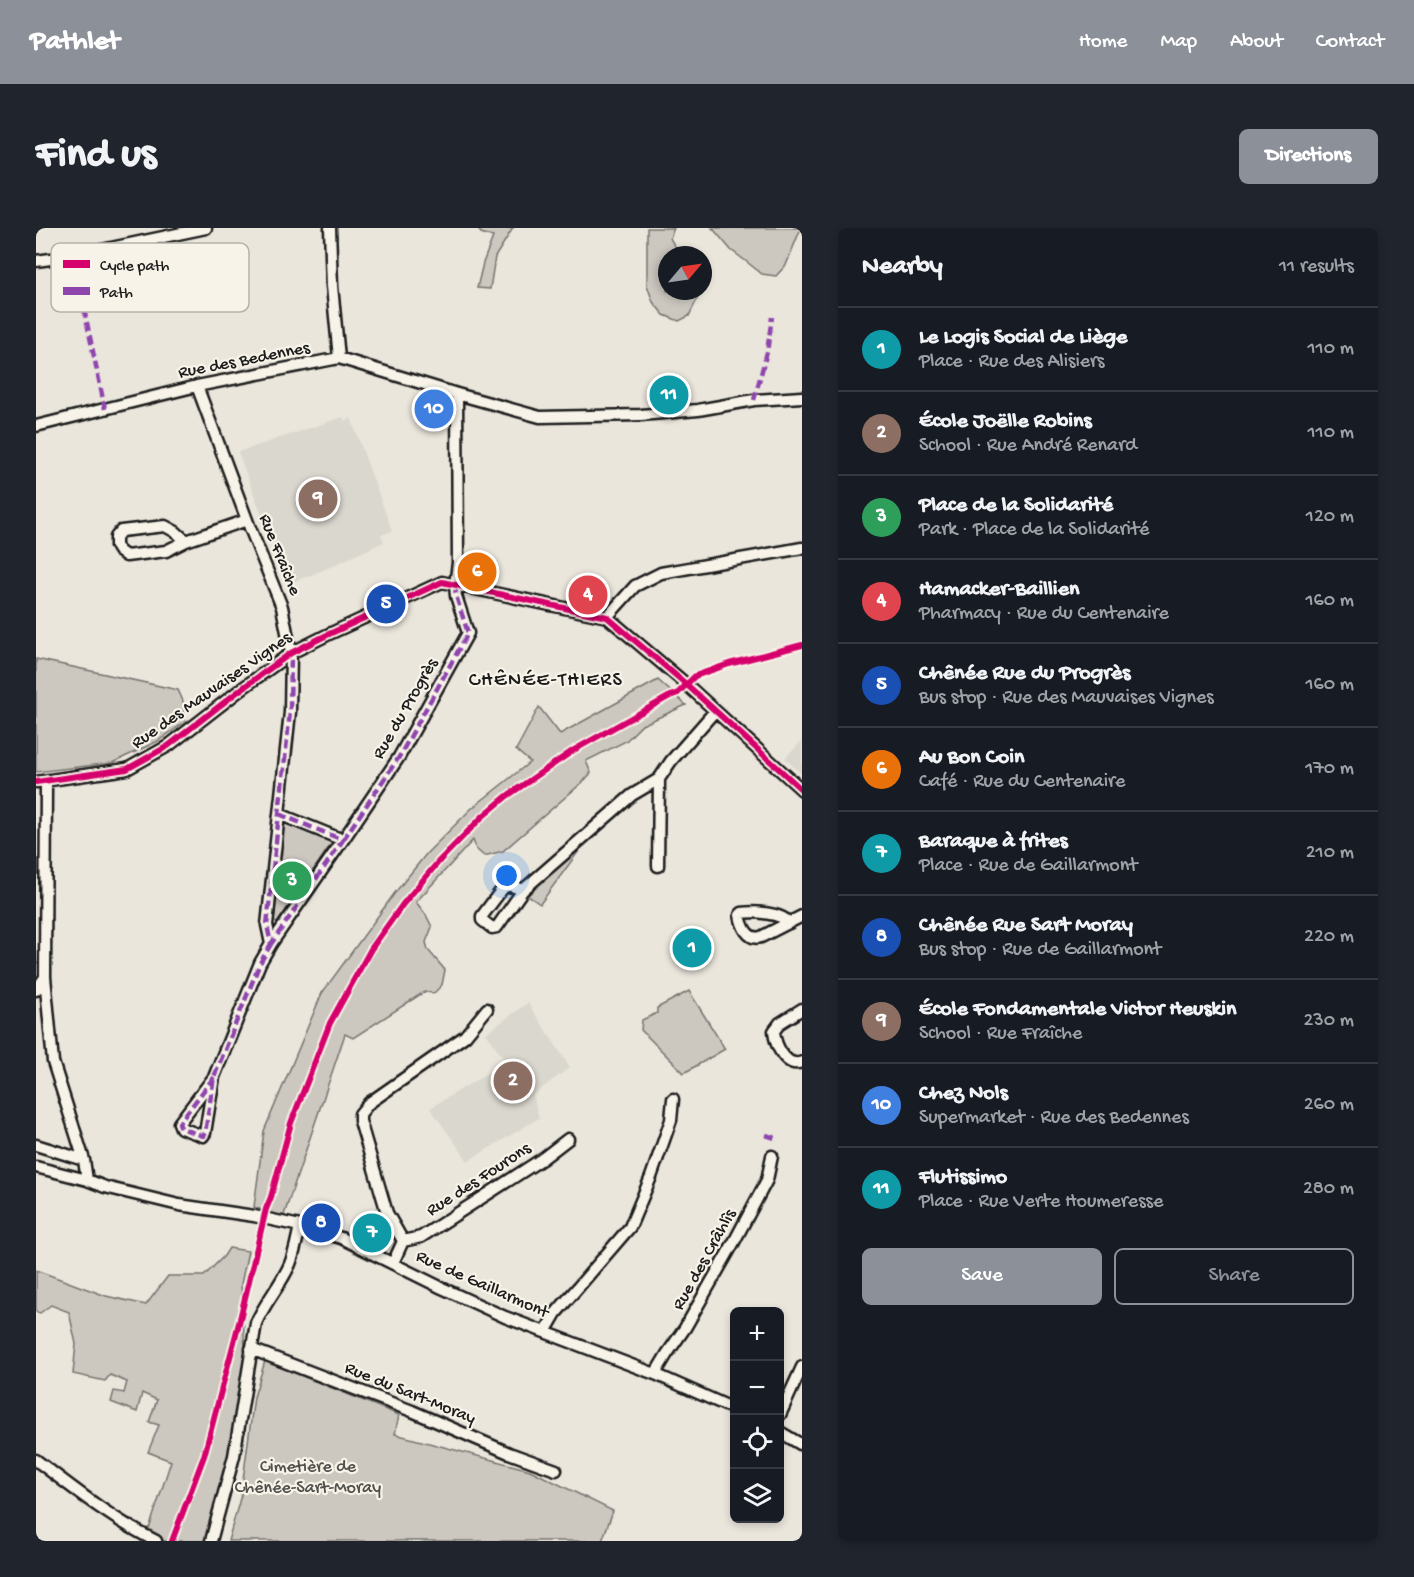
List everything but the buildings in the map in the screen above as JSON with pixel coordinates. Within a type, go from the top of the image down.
[{"type":"street","points":[[135,243],[207,228]]},
{"type":"street","points":[[330,228],[332,286],[339,358]]},
{"type":"street","points":[[36,261],[51,259]]},
{"type":"street","name":"Rue des Bedennes","points":[[36,426],[197,386],[339,358],[540,417],[641,415],[698,410],[754,400],[802,397]]},
{"type":"street","name":"Rue Fraîche","points":[[197,386],[282,607],[291,653],[290,712],[267,925],[271,944]]},
{"type":"street","points":[[457,394],[458,563],[455,585],[607,618],[678,677],[802,790]]},
{"type":"street","points":[[186,541],[165,526],[121,531],[116,537],[116,546],[126,556],[166,551],[186,541],[247,520]]},
{"type":"street","points":[[607,618],[635,586],[661,573],[802,548]]},
{"type":"street","name":"Rue des Mauvaises Vignes","points":[[41,782],[127,769],[168,746],[291,653],[442,582],[455,585]]},
{"type":"street","name":"Rue du Progrès","points":[[214,1077],[260,963],[399,757],[468,633],[456,596],[455,585]]},
{"type":"street","points":[[524,890],[632,795],[659,779],[671,761],[715,711]]},
{"type":"street","points":[[658,866],[659,779]]},
{"type":"street","points":[[41,782],[45,977],[53,1062],[84,1160],[87,1180]]},
{"type":"street","points":[[279,814],[342,840]]},
{"type":"street","points":[[789,923],[802,916]]},
{"type":"street","points":[[36,990],[45,977]]},
{"type":"street","points":[[393,1263],[404,1241],[387,1213],[360,1114],[377,1096],[465,1036],[487,1009]]},
{"type":"street","points":[[802,1009],[780,1023],[774,1031],[776,1042],[786,1059],[796,1064],[802,1062]]},
{"type":"street","points":[[214,1077],[205,1133],[203,1136],[181,1128],[179,1123],[214,1077]]},
{"type":"street","points":[[545,1332],[556,1313],[630,1227],[672,1120],[673,1099]]},
{"type":"street","name":"Rue des Fourons","points":[[404,1241],[421,1237],[542,1159],[568,1139]]},
{"type":"street","points":[[36,1144],[84,1160]]},
{"type":"street","name":"Rue des Crâhlîs","points":[[655,1374],[686,1328],[735,1242],[767,1180],[772,1156]]},
{"type":"street","name":"Rue de Gaillarmont","points":[[36,1167],[105,1187],[179,1204],[254,1216],[341,1238],[505,1317],[655,1374],[730,1407]]},
{"type":"street","points":[[211,1541],[234,1456],[256,1323],[291,1262],[300,1226]]},
{"type":"street","name":"Rue du Sart-Moray","points":[[251,1349],[412,1411],[510,1454],[556,1470]]},
{"type":"street","points":[[784,1405],[802,1367]]},
{"type":"street","points":[[784,1434],[802,1445]]},
{"type":"street","points":[[36,1460],[80,1494],[156,1541]]},
{"type":"shaded area","points":[[343,417],[345,421],[351,418],[392,531],[381,535],[384,542],[288,584],[238,452]]},
{"type":"shaded area","points":[[802,741],[802,775],[785,758]]},
{"type":"shaded area","points":[[528,1003],[570,1067],[533,1095],[539,1118],[468,1161],[430,1108],[506,1062],[486,1033]]},
{"type":"green space","points":[[477,228],[513,228],[495,257],[490,289],[477,288],[493,237],[481,233]]},
{"type":"green space","points":[[647,228],[674,228],[670,238],[675,246],[658,246],[658,300],[697,300],[689,316],[679,321],[664,315],[653,302],[647,285]]},
{"type":"green space","points":[[712,228],[801,228],[786,265],[776,276],[762,274],[731,250]]},
{"type":"green space","points":[[36,659],[178,690],[183,701],[185,722],[158,741],[112,763],[36,772]]},
{"type":"green space","points":[[658,680],[686,705],[642,725],[626,741],[586,761],[591,773],[584,781],[503,851],[484,856],[476,849],[473,840],[416,902],[432,927],[426,942],[428,950],[445,970],[442,985],[434,993],[424,992],[353,1038],[345,1034],[283,1218],[254,1207],[264,1131],[322,993],[394,894],[427,853],[471,809],[530,762],[516,750],[539,707],[560,734]]},
{"type":"green space","points":[[287,822],[330,841],[331,844],[277,923],[274,921],[283,825]]},
{"type":"green space","points":[[577,848],[581,848],[540,904],[527,895],[544,878]]},
{"type":"green space","points":[[689,991],[725,1049],[684,1073],[641,1030],[642,1020],[657,1013],[657,1008]]},
{"type":"green space","points":[[229,1248],[248,1251],[241,1284],[245,1349],[230,1456],[206,1541],[141,1541],[150,1526],[171,1461],[148,1452],[159,1425],[149,1422],[157,1400],[142,1393],[137,1412],[111,1402],[114,1391],[124,1393],[127,1382],[110,1375],[105,1381],[73,1374],[76,1344],[69,1312],[51,1305],[40,1313],[36,1312],[36,1270],[106,1296],[146,1305],[168,1276],[204,1276]]},
{"type":"green space","name":"Cimetière de Chênée-Sart-Moray","points":[[265,1361],[399,1415],[395,1434],[530,1470],[613,1511],[602,1541],[228,1541],[241,1495],[254,1397]]},
{"type":"marked path","points":[[85,312],[105,409]]},
{"type":"marked path","points":[[754,400],[767,352],[772,317]]},
{"type":"marked path","points":[[343,840],[399,757],[468,633],[456,596],[455,585]]},
{"type":"marked path","points":[[279,814],[343,840],[271,944],[267,925],[290,712],[291,653]]},
{"type":"marked path","points":[[214,1077],[179,1123],[181,1128],[203,1136],[205,1133],[214,1077],[260,963],[271,944]]},
{"type":"marked path","points":[[766,1135],[778,1139]]},
{"type":"cycle path","points":[[36,782],[127,769],[168,746],[291,653],[442,582],[607,617],[686,684],[802,790]]},
{"type":"cycle path","points":[[172,1541],[204,1456],[266,1209],[291,1123],[330,1023],[371,949],[403,904],[440,860],[482,817],[507,796],[574,750],[678,693],[695,676],[729,664],[802,645]]},
{"type":"place","name":"Flutissimo","points":[[669,395]]},
{"type":"place","name":"Chez Nols","points":[[434,409]]},
{"type":"place","name":"École Fondamentale Victor Heuskin","points":[[318,499]]},
{"type":"place","name":"Au Bon Coin","points":[[477,572]]},
{"type":"place","name":"Hamacker-Baillien","points":[[588,595]]},
{"type":"place","name":"Chênée Rue du Progrès","points":[[386,604]]},
{"type":"place","name":"Place de la Solidarité","points":[[292,881]]},
{"type":"place","name":"Le Logis Social de Liège","points":[[692,948]]},
{"type":"place","name":"École Joëlle Robins","points":[[513,1081]]},
{"type":"place","name":"Chênée Rue Sart Moray","points":[[321,1223]]},
{"type":"place","name":"Baraque à frites","points":[[372,1233]]},
{"type":"district","name":"CHÊNÉE-THIERS","points":[[546,681]]}]
